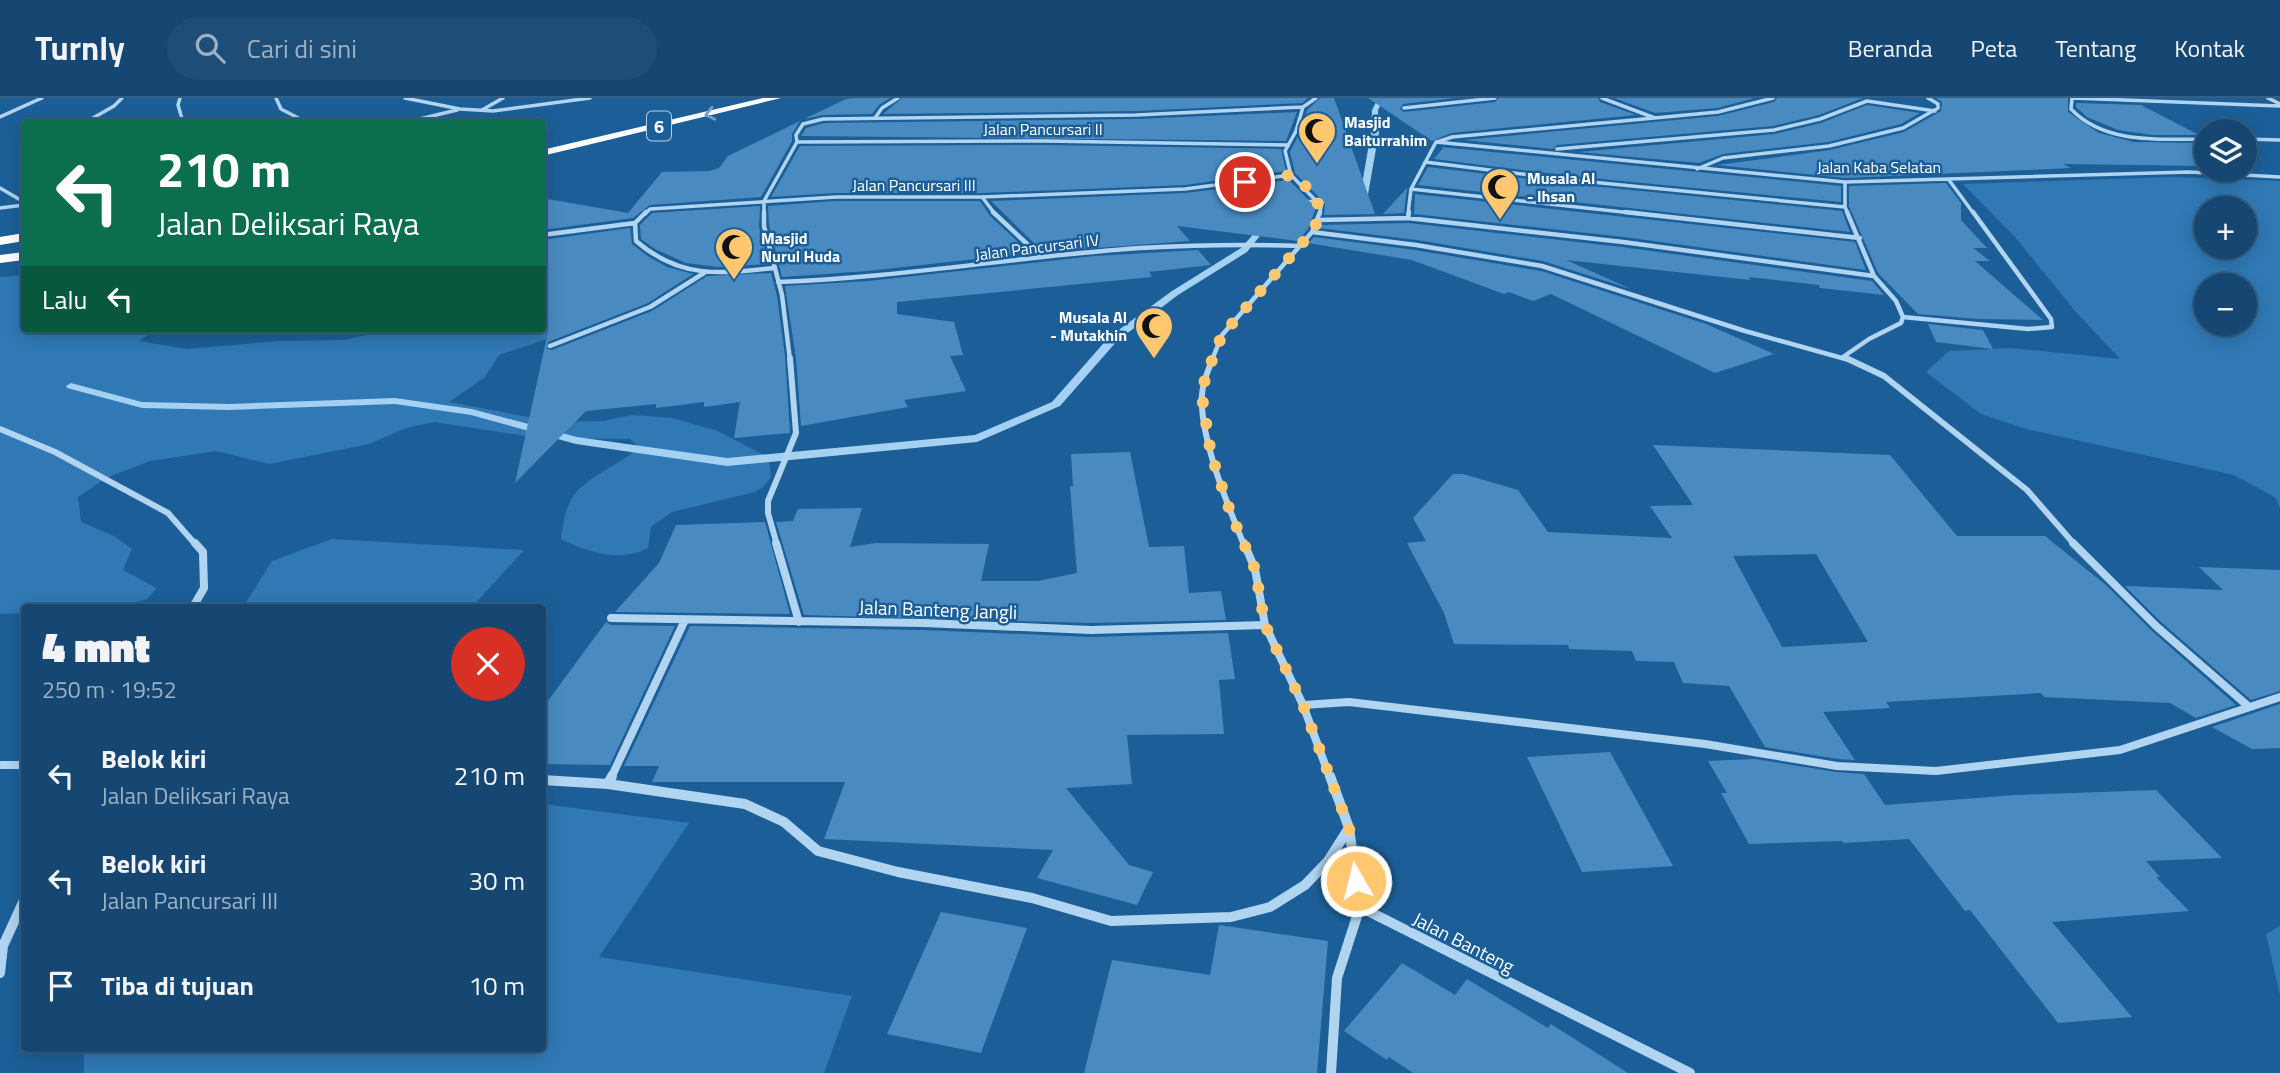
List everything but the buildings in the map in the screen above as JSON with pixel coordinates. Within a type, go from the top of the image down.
[{"type":"highway","name":"6","points":[[546,152],[776,98]]},
{"type":"highway","points":[[0,241],[21,238]]},
{"type":"highway","points":[[0,260],[21,256]]},
{"type":"street","points":[[0,117],[42,98]]},
{"type":"street","points":[[91,119],[122,98]]},
{"type":"street","points":[[180,98],[178,105],[182,119]]},
{"type":"street","points":[[275,98],[281,109],[300,119]]},
{"type":"street","points":[[405,98],[481,111],[590,98]]},
{"type":"street","points":[[481,111],[503,98]]},
{"type":"street","points":[[875,118],[882,108],[898,98]]},
{"type":"street","points":[[799,622],[768,513],[768,501],[796,433],[790,352],[778,282],[764,226],[764,201],[797,142],[796,135],[803,124],[811,121],[875,118],[1136,115],[1303,107],[1316,98]]},
{"type":"street","points":[[1404,108],[1495,98]]},
{"type":"street","points":[[1602,98],[1655,118]]},
{"type":"street","points":[[1408,218],[1411,189],[1440,138],[1718,112],[1773,98]]},
{"type":"street","points":[[1697,169],[1723,158],[1829,146],[1903,128],[1940,106],[1928,98]]},
{"type":"street","points":[[2194,139],[2150,137],[2104,129],[2083,121],[2071,109],[2072,98],[2173,104],[2280,105]]},
{"type":"street","points":[[2161,98],[2173,104]]},
{"type":"street","points":[[2268,98],[2280,105]]},
{"type":"street","points":[[1538,150],[1774,130],[1820,119],[1867,101],[1935,111]]},
{"type":"street","points":[[1303,107],[1285,151],[1291,175],[1314,195],[1321,206],[1320,220],[1222,335],[1205,378],[1202,397],[1211,454],[1231,514],[1255,569],[1265,625],[1303,705],[1349,828],[1360,907],[1336,978],[1331,1073]]},
{"type":"street","points":[[419,119],[460,109]]},
{"type":"street","points":[[2257,139],[2280,139]]},
{"type":"street","name":"Jalan Pancursari II","points":[[797,142],[1045,141],[1288,145]]},
{"type":"street","name":"Jalan Kaba Selatan","points":[[1436,142],[1538,150],[1845,183],[2189,172],[2280,177]]},
{"type":"street","points":[[1425,162],[1571,180],[1845,207]]},
{"type":"street","name":"Jalan Pancursari III","points":[[546,234],[635,223],[647,211],[658,207],[836,197],[982,197],[1185,189],[1291,175]]},
{"type":"street","points":[[1903,317],[2028,329],[2052,327],[2051,319],[1948,180]]},
{"type":"street","points":[[1843,357],[1869,339],[1901,323],[1903,317],[1896,302],[1874,276],[1845,207],[1845,183]]},
{"type":"street","points":[[0,188],[21,201]]},
{"type":"street","points":[[1411,189],[1860,238]]},
{"type":"street","points":[[982,197],[993,214],[1015,237],[1041,257]]},
{"type":"street","points":[[0,208],[21,204]]},
{"type":"street","points":[[1320,220],[1408,218],[1598,239],[1874,276]]},
{"type":"street","points":[[635,223],[636,242],[644,250],[667,263],[704,273],[774,268]]},
{"type":"street","points":[[1312,232],[1542,267],[1745,331],[1843,357],[1884,376],[2027,490],[2067,537],[2156,626],[2248,706]]},
{"type":"street","name":"Jalan Pancursari IV","points":[[778,282],[976,267],[1041,257],[1138,248],[1240,244],[1300,246]]},
{"type":"street","points":[[550,346],[650,307],[704,273]]},
{"type":"street","points":[[0,429],[55,452],[168,513],[203,552],[204,588],[195,604]]},
{"type":"street","name":"Jalan Banteng Jangli","points":[[611,618],[924,623],[1091,630],[1265,625]]},
{"type":"street","points":[[608,784],[685,620]]},
{"type":"street","points":[[1303,705],[1349,702],[1705,744],[1837,766],[1936,771],[2120,750],[2280,697]]},
{"type":"street","points":[[0,765],[21,765]]},
{"type":"street","points":[[546,780],[608,784],[745,804],[784,822],[817,851],[898,872],[1032,898],[1111,921],[1231,917],[1270,906],[1305,885],[1328,861],[1349,828]]},
{"type":"street","points":[[0,973],[3,946],[21,907]]},
{"type":"street","name":"Jalan Banteng","points":[[1360,907],[1689,1073]]},
{"type":"shaded area","points":[[2172,177],[2194,178],[2194,182],[2280,181],[2280,508],[2276,498],[2234,475],[2026,429],[1981,414],[1926,372],[1949,351],[2011,348],[2120,359],[2076,312],[2015,237],[1963,184]]},
{"type":"shaded area","points":[[21,275],[21,333],[150,333],[139,341],[187,349],[279,341],[344,340],[375,333],[546,333],[546,324],[562,334],[499,355],[485,377],[449,402],[555,422],[604,421],[631,415],[672,418],[718,431],[769,458],[771,477],[755,492],[672,512],[651,527],[648,548],[626,555],[615,555],[593,552],[561,539],[566,513],[574,495],[589,481],[626,458],[638,446],[630,439],[539,438],[434,422],[406,428],[369,444],[269,464],[216,451],[150,461],[106,478],[78,497],[81,522],[114,536],[132,549],[123,570],[157,588],[147,599],[131,604],[21,604],[21,613],[0,614],[0,277]]},
{"type":"shaded area","points":[[332,539],[524,550],[475,604],[245,604],[272,561]]},
{"type":"shaded area","points":[[546,804],[689,823],[599,957],[852,996],[824,1073],[84,1073],[84,1052],[546,1052]]},
{"type":"shaded area","points":[[2280,926],[2280,995],[2266,934]]},
{"type":"waterway","points":[[1293,203],[1364,198],[1375,132],[1375,110],[1381,98]]},
{"type":"waterway","points":[[71,386],[142,405],[229,407],[395,401],[472,412],[576,440],[727,462],[977,438],[1056,404],[1113,339],[1175,293],[1244,250],[1267,222]]},
{"type":"place","name":"Masjid Baiturrahim","points":[[1317,165]]},
{"type":"place","name":"Musala Al - Ihsan","points":[[1500,221]]},
{"type":"place","name":"Masjid Nurul Huda","points":[[734,281]]},
{"type":"place","name":"Musala Al - Mutakhin","points":[[1154,360]]},
{"type":"route","points":[[1245,182],[1291,175],[1314,195],[1321,206],[1320,220],[1222,335],[1205,378],[1202,397],[1204,424],[1231,514],[1255,569],[1265,625],[1303,705],[1349,828],[1356,881]]}]
